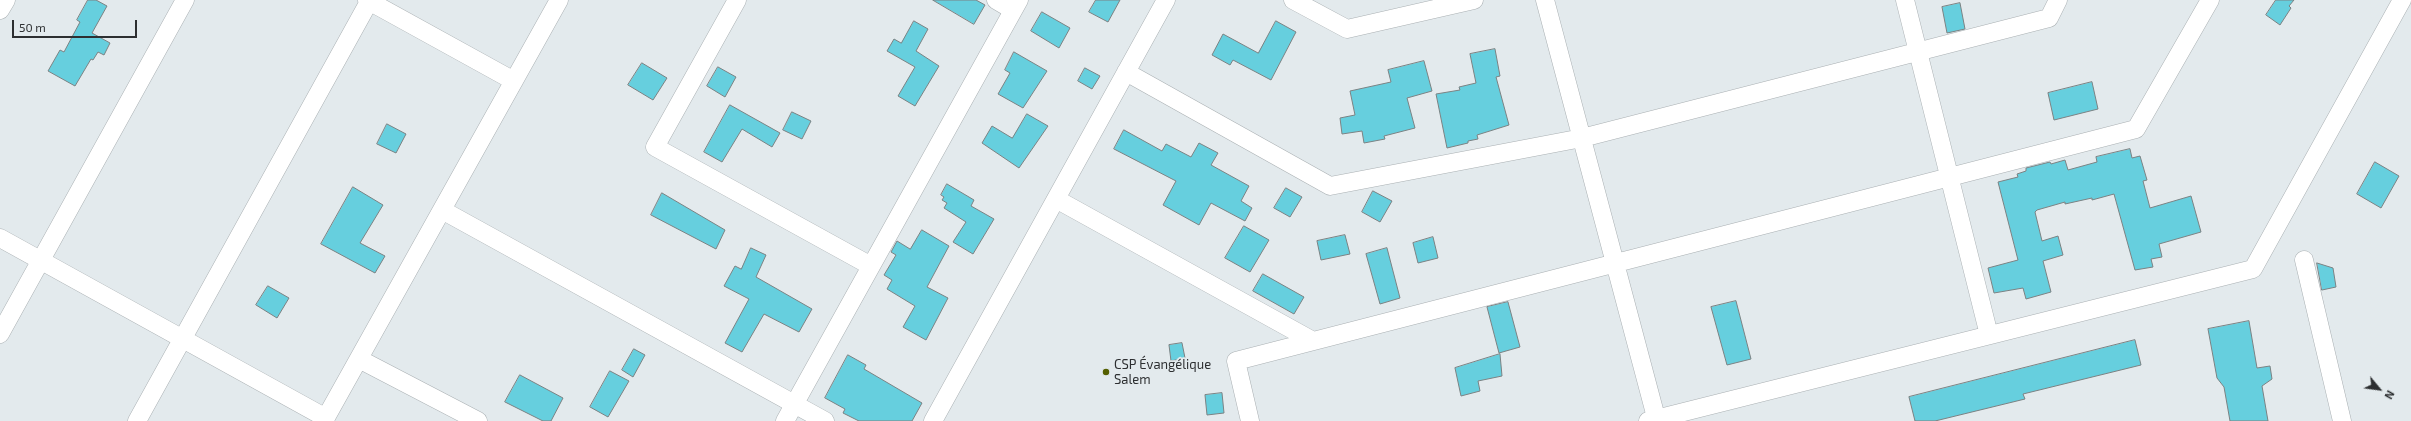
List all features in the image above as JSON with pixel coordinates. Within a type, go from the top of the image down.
[{"type":"street","points":[[0,10],[6,0]]},
{"type":"street","points":[[0,334],[185,0]]},
{"type":"street","points":[[137,421],[369,0],[514,81]]},
{"type":"street","points":[[0,238],[325,419],[559,0]]},
{"type":"street","points":[[737,0],[655,147],[871,266]]},
{"type":"street","points":[[785,421],[1016,5],[996,0]]},
{"type":"street","points":[[933,421],[1166,0]]},
{"type":"street","points":[[1293,0],[1347,29],[1474,0]]},
{"type":"street","points":[[1545,0],[1615,264],[1654,420],[2253,269],[2402,0]]},
{"type":"street","points":[[1905,0],[1989,335]]},
{"type":"street","points":[[1126,72],[1330,186],[1582,138],[2049,18],[2058,0]]},
{"type":"street","points":[[1250,421],[1236,361],[2136,129],[2210,0]]},
{"type":"street","points":[[1056,199],[1313,341]]},
{"type":"street","points":[[442,210],[825,421]]},
{"type":"street","points":[[2304,260],[2342,421]]},
{"type":"street","points":[[359,359],[478,421]]},
{"type":"building","points":[[88,0],[96,0],[107,6],[92,33],[110,43],[104,55],[98,52],[93,60],[91,59],[75,86],[48,71],[60,50],[64,52],[80,22],[77,20]]},
{"type":"building","points":[[933,0],[976,0],[985,5],[974,24]]},
{"type":"building","points":[[1096,0],[1120,0],[1108,22],[1089,12]]},
{"type":"building","points":[[2276,0],[2294,0],[2289,6],[2291,8],[2280,25],[2266,15]]},
{"type":"building","points":[[1960,3],[1965,29],[1947,33],[1942,7]]},
{"type":"building","points":[[1042,12],[1070,28],[1059,48],[1031,31]]},
{"type":"building","points":[[914,21],[928,29],[916,51],[939,66],[915,106],[898,96],[915,67],[887,51],[894,39],[901,43]]},
{"type":"building","points":[[1276,21],[1296,32],[1271,80],[1233,60],[1230,65],[1212,55],[1223,34],[1258,53]]},
{"type":"building","points":[[1495,49],[1500,76],[1496,77],[1509,125],[1477,135],[1478,139],[1468,141],[1468,143],[1447,148],[1436,94],[1460,90],[1459,87],[1476,83],[1470,54]]},
{"type":"building","points":[[1014,52],[1047,71],[1023,108],[998,94],[1010,73],[1005,70]]},
{"type":"building","points":[[1424,61],[1432,91],[1407,98],[1415,128],[1384,136],[1385,139],[1364,143],[1362,131],[1342,134],[1340,118],[1355,115],[1350,91],[1391,82],[1388,70]]},
{"type":"building","points":[[642,63],[667,78],[653,100],[628,85]]},
{"type":"building","points":[[718,67],[736,77],[725,97],[707,86]]},
{"type":"building","points":[[1085,68],[1100,76],[1092,89],[1078,81]]},
{"type":"building","points":[[2092,82],[2098,109],[2054,120],[2048,93]]},
{"type":"building","points":[[730,105],[780,133],[772,147],[742,129],[722,162],[704,152]]},
{"type":"building","points":[[792,112],[811,121],[802,139],[783,130]]},
{"type":"building","points":[[1027,114],[1048,126],[1019,168],[982,143],[992,126],[1012,138]]},
{"type":"building","points":[[387,124],[406,134],[396,153],[377,144]]},
{"type":"building","points":[[1124,130],[1162,151],[1166,144],[1191,157],[1199,143],[1218,153],[1211,165],[1249,186],[1241,201],[1252,208],[1245,221],[1211,203],[1199,225],[1163,205],[1176,181],[1114,149]]},
{"type":"building","points":[[2130,149],[2132,158],[2140,156],[2147,180],[2143,181],[2150,208],[2191,196],[2201,232],[2159,244],[2162,257],[2151,259],[2153,267],[2135,270],[2114,194],[2092,200],[2092,198],[2065,204],[2065,202],[2037,210],[2035,212],[2042,241],[2058,236],[2063,255],[2043,261],[2051,292],[2026,299],[2023,288],[1994,293],[1988,268],[2018,260],[1998,182],[2018,177],[2017,174],[2026,171],[2026,168],[2050,162],[2051,164],[2065,160],[2068,170],[2097,162],[2096,157]]},
{"type":"building","points":[[2375,162],[2399,176],[2381,208],[2357,194]]},
{"type":"building","points":[[947,184],[974,200],[971,206],[994,219],[973,254],[953,242],[966,222],[944,208],[947,203],[942,200],[944,197],[941,195]]},
{"type":"building","points":[[353,187],[383,205],[360,243],[385,256],[375,273],[321,244]]},
{"type":"building","points":[[1286,188],[1302,197],[1290,217],[1274,208]]},
{"type":"building","points":[[1373,191],[1392,201],[1380,222],[1362,212]]},
{"type":"building","points":[[662,193],[725,230],[716,249],[651,215]]},
{"type":"building","points":[[1244,226],[1269,240],[1250,272],[1225,258]]},
{"type":"building","points":[[922,230],[949,246],[927,287],[948,298],[926,340],[903,327],[915,306],[887,289],[892,280],[884,275],[896,255],[891,252],[897,241],[910,249]]},
{"type":"building","points":[[1345,235],[1350,254],[1321,260],[1317,241]]},
{"type":"building","points":[[1433,237],[1438,258],[1418,263],[1413,243]]},
{"type":"building","points":[[751,248],[766,255],[756,277],[812,309],[799,332],[764,314],[742,352],[725,343],[749,299],[724,286],[735,266],[741,269]]},
{"type":"building","points":[[1387,248],[1400,298],[1380,304],[1366,254]]},
{"type":"building","points":[[2317,263],[2333,268],[2336,287],[2322,290]]},
{"type":"building","points":[[1263,274],[1304,297],[1294,314],[1253,291]]},
{"type":"building","points":[[268,286],[289,298],[277,318],[256,305]]},
{"type":"building","points":[[1736,301],[1751,359],[1727,365],[1711,307]]},
{"type":"building","points":[[1508,302],[1520,347],[1499,353],[1487,307]]},
{"type":"building","points":[[2249,321],[2257,368],[2270,366],[2272,379],[2262,386],[2268,421],[2230,421],[2224,387],[2217,378],[2208,329]]},
{"type":"building","points":[[2135,340],[2141,365],[2023,394],[2025,399],[1935,421],[1915,421],[1909,397]]},
{"type":"building","points":[[1182,343],[1185,358],[1171,361],[1169,345]]},
{"type":"building","points":[[634,349],[645,355],[633,377],[622,370]]},
{"type":"building","points":[[1500,354],[1502,376],[1478,381],[1480,391],[1461,396],[1455,368]]},
{"type":"building","points":[[848,355],[866,365],[864,369],[922,403],[912,421],[859,421],[843,413],[845,409],[825,398]]},
{"type":"building","points":[[610,371],[629,381],[608,417],[590,407]]},
{"type":"building","points":[[520,375],[563,398],[551,421],[543,421],[505,402]]},
{"type":"building","points":[[1222,393],[1224,413],[1207,415],[1205,395]]},
{"type":"place","name":"CSP Évangélique Salem","points":[[1106,372]]}]
